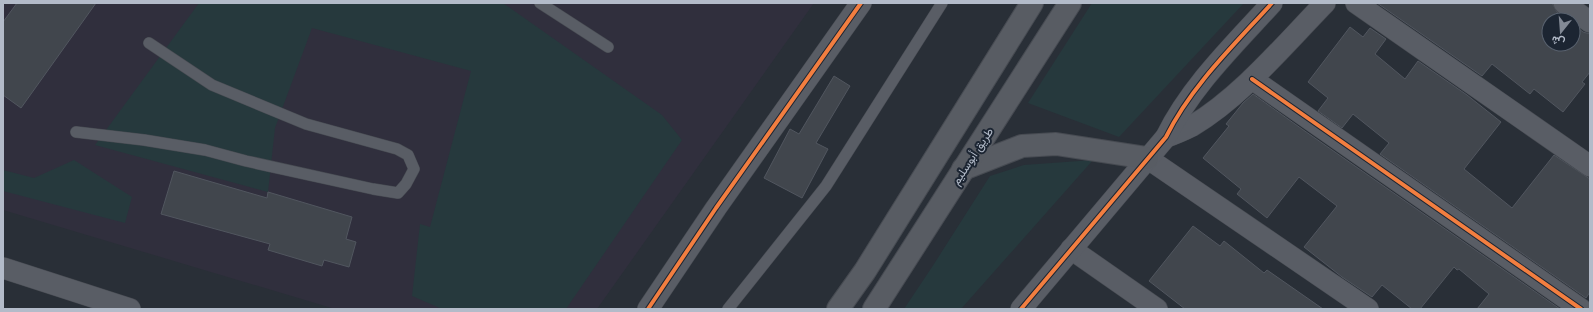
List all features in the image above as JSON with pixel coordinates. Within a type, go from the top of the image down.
[{"type":"main road","points":[[838,309],[865,271],[1032,3]]},
{"type":"main road","name":"طريق أبوسليم","points":[[874,309],[1070,3]]},
{"type":"main road","points":[[963,169],[1022,146],[1056,144],[1147,158]]},
{"type":"street","points":[[648,309],[861,3]]},
{"type":"street","points":[[1021,309],[1166,137],[1177,116],[1192,95],[1272,3]]},
{"type":"street","points":[[1166,137],[1191,126],[1211,113],[1252,79],[1325,3]]},
{"type":"street","points":[[1356,3],[1590,166]]},
{"type":"street","points":[[1564,3],[1590,22]]},
{"type":"street","points":[[1252,79],[1582,309]]},
{"type":"street","points":[[1147,158],[1368,309]]},
{"type":"street","points":[[1071,249],[1157,309]]},
{"type":"street","points":[[3,268],[130,309]]},
{"type":"street","points":[[656,309],[662,287]]},
{"type":"lane","points":[[540,3],[608,47]]},
{"type":"lane","points":[[728,309],[826,186],[942,3]]},
{"type":"lane","points":[[76,132],[144,140],[205,150],[246,161],[372,189],[398,193],[406,184],[414,169],[408,155],[397,149],[306,124],[212,85],[149,43]]},
{"type":"shaded area","points":[[3,3],[814,3],[597,309],[335,309],[3,210]]},
{"type":"green space","points":[[199,3],[503,3],[662,115],[682,140],[566,309],[442,309],[412,296],[420,224],[430,227],[471,71],[312,28],[275,128],[268,192],[95,145]]},
{"type":"green space","points":[[1092,3],[1244,3],[1119,137],[1028,103]]},
{"type":"green space","points":[[74,160],[132,197],[125,223],[3,191],[3,170],[34,178]]},
{"type":"green space","points":[[1093,160],[961,309],[904,309],[990,176],[1024,165]]},
{"type":"building","points":[[17,3],[96,3],[21,108],[3,95],[3,22]]},
{"type":"building","points":[[1377,3],[1552,3],[1557,12],[1541,12],[1541,52],[1581,52],[1581,30],[1590,34],[1590,72],[1582,82],[1585,84],[1563,112],[1534,89],[1530,94],[1492,64],[1482,76]]},
{"type":"building","points":[[1350,27],[1363,37],[1370,28],[1386,39],[1375,54],[1405,79],[1418,61],[1467,95],[1501,122],[1464,169],[1512,208],[1554,155],[1590,179],[1590,292],[1586,298],[1380,154],[1389,143],[1353,114],[1342,128],[1318,111],[1328,98],[1308,82]]},
{"type":"building","points":[[834,76],[850,86],[816,143],[828,149],[802,198],[764,178],[790,129],[799,134]]},
{"type":"building","points":[[1253,94],[1560,309],[1477,309],[1489,294],[1459,269],[1457,270],[1454,267],[1420,309],[1412,309],[1382,285],[1372,297],[1342,277],[1304,247],[1337,206],[1299,177],[1267,218],[1237,194],[1241,189],[1203,158],[1229,126],[1226,124],[1243,103]]},
{"type":"building","points":[[174,171],[267,198],[268,192],[352,217],[346,239],[356,242],[349,267],[324,260],[322,266],[268,250],[270,244],[161,214]]},
{"type":"building","points":[[1193,226],[1220,246],[1224,241],[1264,273],[1267,270],[1323,309],[1185,309],[1149,281]]},
{"type":"cycle path","points":[[648,309],[716,208],[861,3]]},
{"type":"cycle path","points":[[1021,309],[1166,137],[1188,100],[1214,67],[1272,3]]},
{"type":"cycle path","points":[[1252,79],[1581,309]]}]
